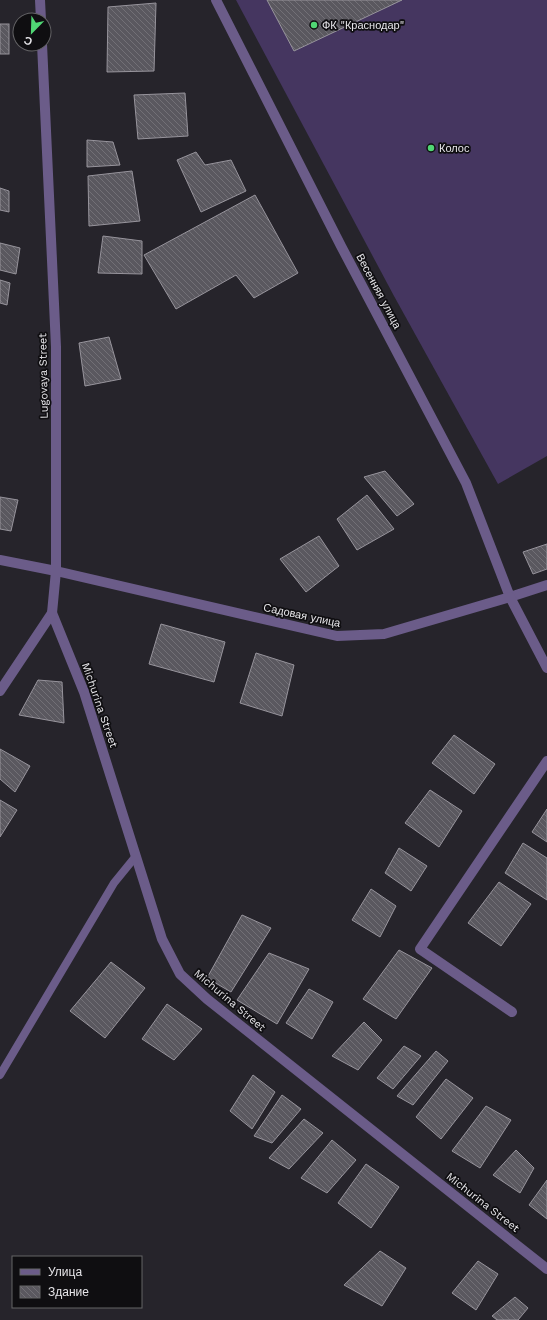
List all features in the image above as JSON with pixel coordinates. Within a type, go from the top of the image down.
[{"type":"street","points":[[40,0],[41,12]]},
{"type":"street","name":"Весенняя улица","points":[[216,0],[345,252],[466,483],[510,597]]},
{"type":"street","name":"Lugovaya Street","points":[[0,691],[52,613],[56,571],[56,347],[42,52]]},
{"type":"street","name":"Садовая улица","points":[[0,560],[56,571],[337,636],[384,634],[547,585]]},
{"type":"street","points":[[510,597],[547,668]]},
{"type":"street","name":"Michurina Street","points":[[52,613],[84,692],[162,939],[180,974],[207,999],[547,1269]]},
{"type":"street","points":[[512,1012],[420,949],[547,761]]},
{"type":"lane","points":[[0,1075],[114,883],[136,856]]},
{"type":"shaded area","name":"Колос","points":[[236,0],[547,0],[547,456],[498,484],[394,296]]},
{"type":"building","name":"ФК \"Краснодар\"","points":[[267,0],[402,0],[294,51]]},
{"type":"building","points":[[156,3],[154,71],[107,72],[108,7]]},
{"type":"building","points":[[0,24],[9,24],[9,54],[0,54]]},
{"type":"building","points":[[185,93],[188,136],[138,139],[134,95]]},
{"type":"building","points":[[87,140],[113,142],[120,165],[87,167]]},
{"type":"building","points":[[196,152],[205,165],[231,160],[246,191],[201,212],[177,160]]},
{"type":"building","points":[[132,171],[140,221],[89,226],[88,176]]},
{"type":"building","points":[[0,188],[9,191],[9,212],[0,210]]},
{"type":"building","points":[[255,195],[298,273],[254,298],[236,275],[176,309],[144,255]]},
{"type":"building","points":[[103,236],[142,241],[142,274],[98,273]]},
{"type":"building","points":[[0,243],[20,248],[16,274],[0,270]]},
{"type":"building","points":[[0,280],[10,283],[7,305],[0,303]]},
{"type":"building","points":[[109,337],[121,379],[85,386],[79,343]]},
{"type":"building","points":[[385,471],[414,504],[397,516],[364,477]]},
{"type":"building","points":[[367,495],[394,529],[357,550],[337,519]]},
{"type":"building","points":[[0,497],[18,500],[11,531],[0,529]]},
{"type":"building","points":[[319,536],[339,566],[306,592],[280,559]]},
{"type":"building","points":[[547,544],[547,569],[533,574],[523,552]]},
{"type":"building","points":[[161,624],[225,642],[214,682],[149,664]]},
{"type":"building","points":[[256,653],[294,665],[282,716],[240,703]]},
{"type":"building","points":[[38,680],[62,682],[64,723],[19,715]]},
{"type":"building","points":[[454,735],[495,764],[474,794],[432,763]]},
{"type":"building","points":[[0,749],[30,766],[15,792],[0,779]]},
{"type":"building","points":[[430,790],[462,811],[439,847],[405,823]]},
{"type":"building","points":[[0,800],[17,810],[0,837]]},
{"type":"building","points":[[547,809],[547,842],[532,832]]},
{"type":"building","points":[[523,843],[547,858],[547,900],[505,873]]},
{"type":"building","points":[[399,848],[427,866],[411,891],[385,873]]},
{"type":"building","points":[[499,882],[531,904],[501,946],[468,923]]},
{"type":"building","points":[[371,889],[396,906],[380,937],[352,920]]},
{"type":"building","points":[[242,915],[271,928],[231,992],[207,978]]},
{"type":"building","points":[[399,950],[432,968],[396,1019],[363,999]]},
{"type":"building","points":[[269,953],[309,969],[277,1024],[237,1000]]},
{"type":"building","points":[[111,962],[145,988],[105,1038],[70,1011]]},
{"type":"building","points":[[309,989],[333,1002],[312,1039],[286,1023]]},
{"type":"building","points":[[167,1004],[202,1029],[174,1060],[142,1039]]},
{"type":"building","points":[[364,1022],[382,1040],[358,1070],[332,1056]]},
{"type":"building","points":[[404,1046],[421,1056],[393,1089],[377,1078]]},
{"type":"building","points":[[436,1051],[448,1061],[413,1105],[397,1096]]},
{"type":"building","points":[[253,1075],[275,1092],[252,1129],[230,1111]]},
{"type":"building","points":[[446,1079],[473,1098],[441,1139],[416,1117]]},
{"type":"building","points":[[282,1095],[301,1109],[272,1143],[254,1136]]},
{"type":"building","points":[[486,1106],[511,1120],[480,1168],[452,1151]]},
{"type":"building","points":[[304,1119],[323,1133],[289,1169],[269,1158]]},
{"type":"building","points":[[332,1140],[356,1160],[327,1193],[301,1178]]},
{"type":"building","points":[[516,1150],[534,1168],[520,1193],[493,1175]]},
{"type":"building","points":[[366,1164],[399,1187],[371,1228],[338,1203]]},
{"type":"building","points":[[547,1180],[547,1219],[529,1205]]},
{"type":"building","points":[[380,1251],[406,1268],[382,1306],[344,1285]]},
{"type":"building","points":[[478,1261],[498,1274],[476,1310],[452,1293]]},
{"type":"building","points":[[515,1297],[528,1308],[518,1320],[497,1320],[492,1316]]},
{"type":"place","name":"ФК \"Краснодар\"","points":[[314,25]]},
{"type":"place","name":"Колос","points":[[431,148]]}]
